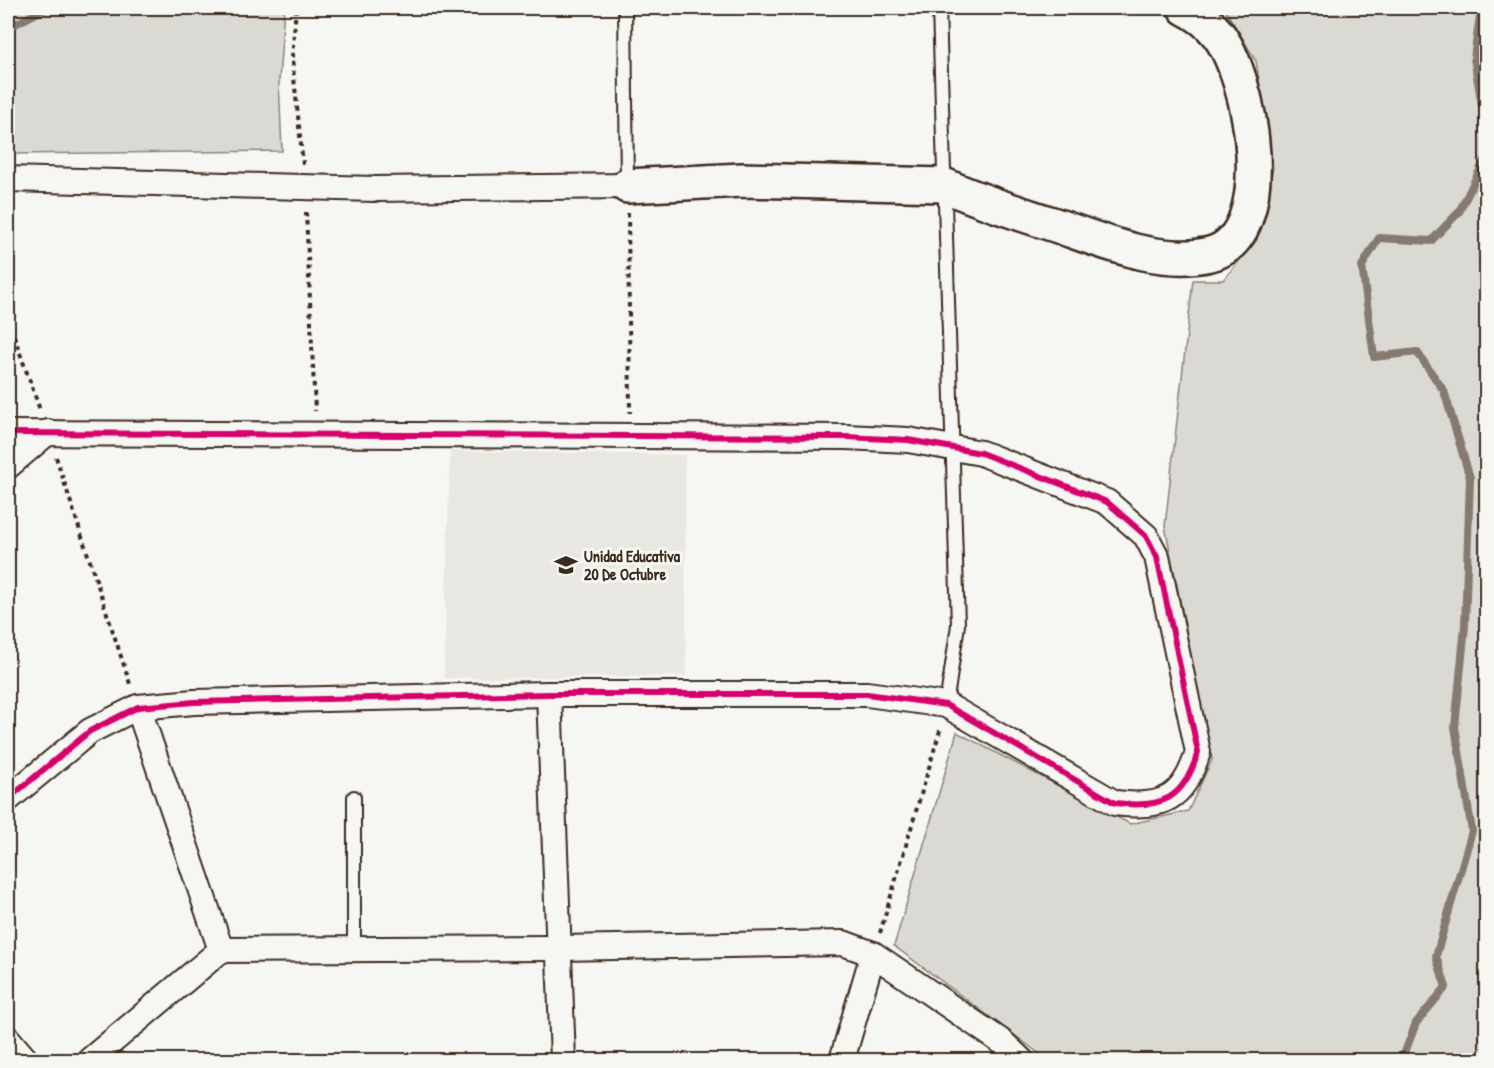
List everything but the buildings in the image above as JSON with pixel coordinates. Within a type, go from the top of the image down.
[{"type":"street","points":[[8,179],[375,189],[627,186],[742,180],[944,185],[969,197],[1074,231],[1160,255],[1183,257],[1212,254],[1232,242],[1244,226],[1250,204],[1251,125],[1243,89],[1232,59],[1218,33],[1196,13],[1185,8]]},
{"type":"street","points":[[8,466],[48,432]]},
{"type":"street","points":[[8,433],[846,437],[908,440],[981,453],[1107,502],[1146,536],[1157,556],[1198,752],[1190,779],[1167,800],[1138,806],[1115,803],[946,705],[867,694],[549,694],[194,702],[138,707],[90,731],[8,799]]},
{"type":"street","points":[[549,694],[563,1060]]},
{"type":"street","points":[[138,707],[220,950]]},
{"type":"street","points":[[90,1060],[220,950],[843,943],[873,954],[1002,1042],[1021,1060]]},
{"type":"street","points":[[842,1060],[873,954]]},
{"type":"street","points":[[8,1039],[26,1060]]},
{"type":"lane","points":[[625,8],[627,186]]},
{"type":"lane","points":[[939,8],[958,625],[946,705]]},
{"type":"lane","points":[[354,797],[354,949]]},
{"type":"path","points":[[296,8],[292,58],[305,186],[316,434]]},
{"type":"path","points":[[627,186],[630,437]]},
{"type":"path","points":[[8,318],[48,432],[138,707]]},
{"type":"path","points":[[873,954],[946,705]]},
{"type":"shaded area","points":[[8,8],[284,8],[279,81],[282,151],[8,154]]},
{"type":"shaded area","points":[[1224,8],[1486,8],[1486,1060],[1048,1060],[894,946],[957,732],[1130,824],[1188,811],[1212,760],[1165,526],[1193,280],[1223,280],[1257,240],[1273,168],[1256,61]]},
{"type":"shaded area","name":"Unidad Educativa 20 De Octubre","points":[[450,451],[685,455],[686,676],[444,678]]},
{"type":"waterway","points":[[8,28],[46,8]]},
{"type":"waterway","points":[[1481,8],[1474,58],[1486,129]]},
{"type":"waterway","points":[[1402,1060],[1416,1023],[1446,987],[1436,956],[1472,831],[1455,727],[1465,626],[1470,478],[1444,391],[1417,352],[1374,357],[1362,266],[1379,238],[1431,241],[1459,212],[1486,158]]},
{"type":"cycle path","points":[[8,433],[846,437],[908,440],[981,453],[1107,502],[1146,536],[1157,557],[1198,752],[1186,781],[1178,790],[1159,802],[1132,804],[1115,803],[946,705],[867,694],[549,694],[194,702],[138,707],[90,731],[8,799]]},
{"type":"place","name":"Unidad Educativa 20 De Octubre","points":[[566,565]]}]
